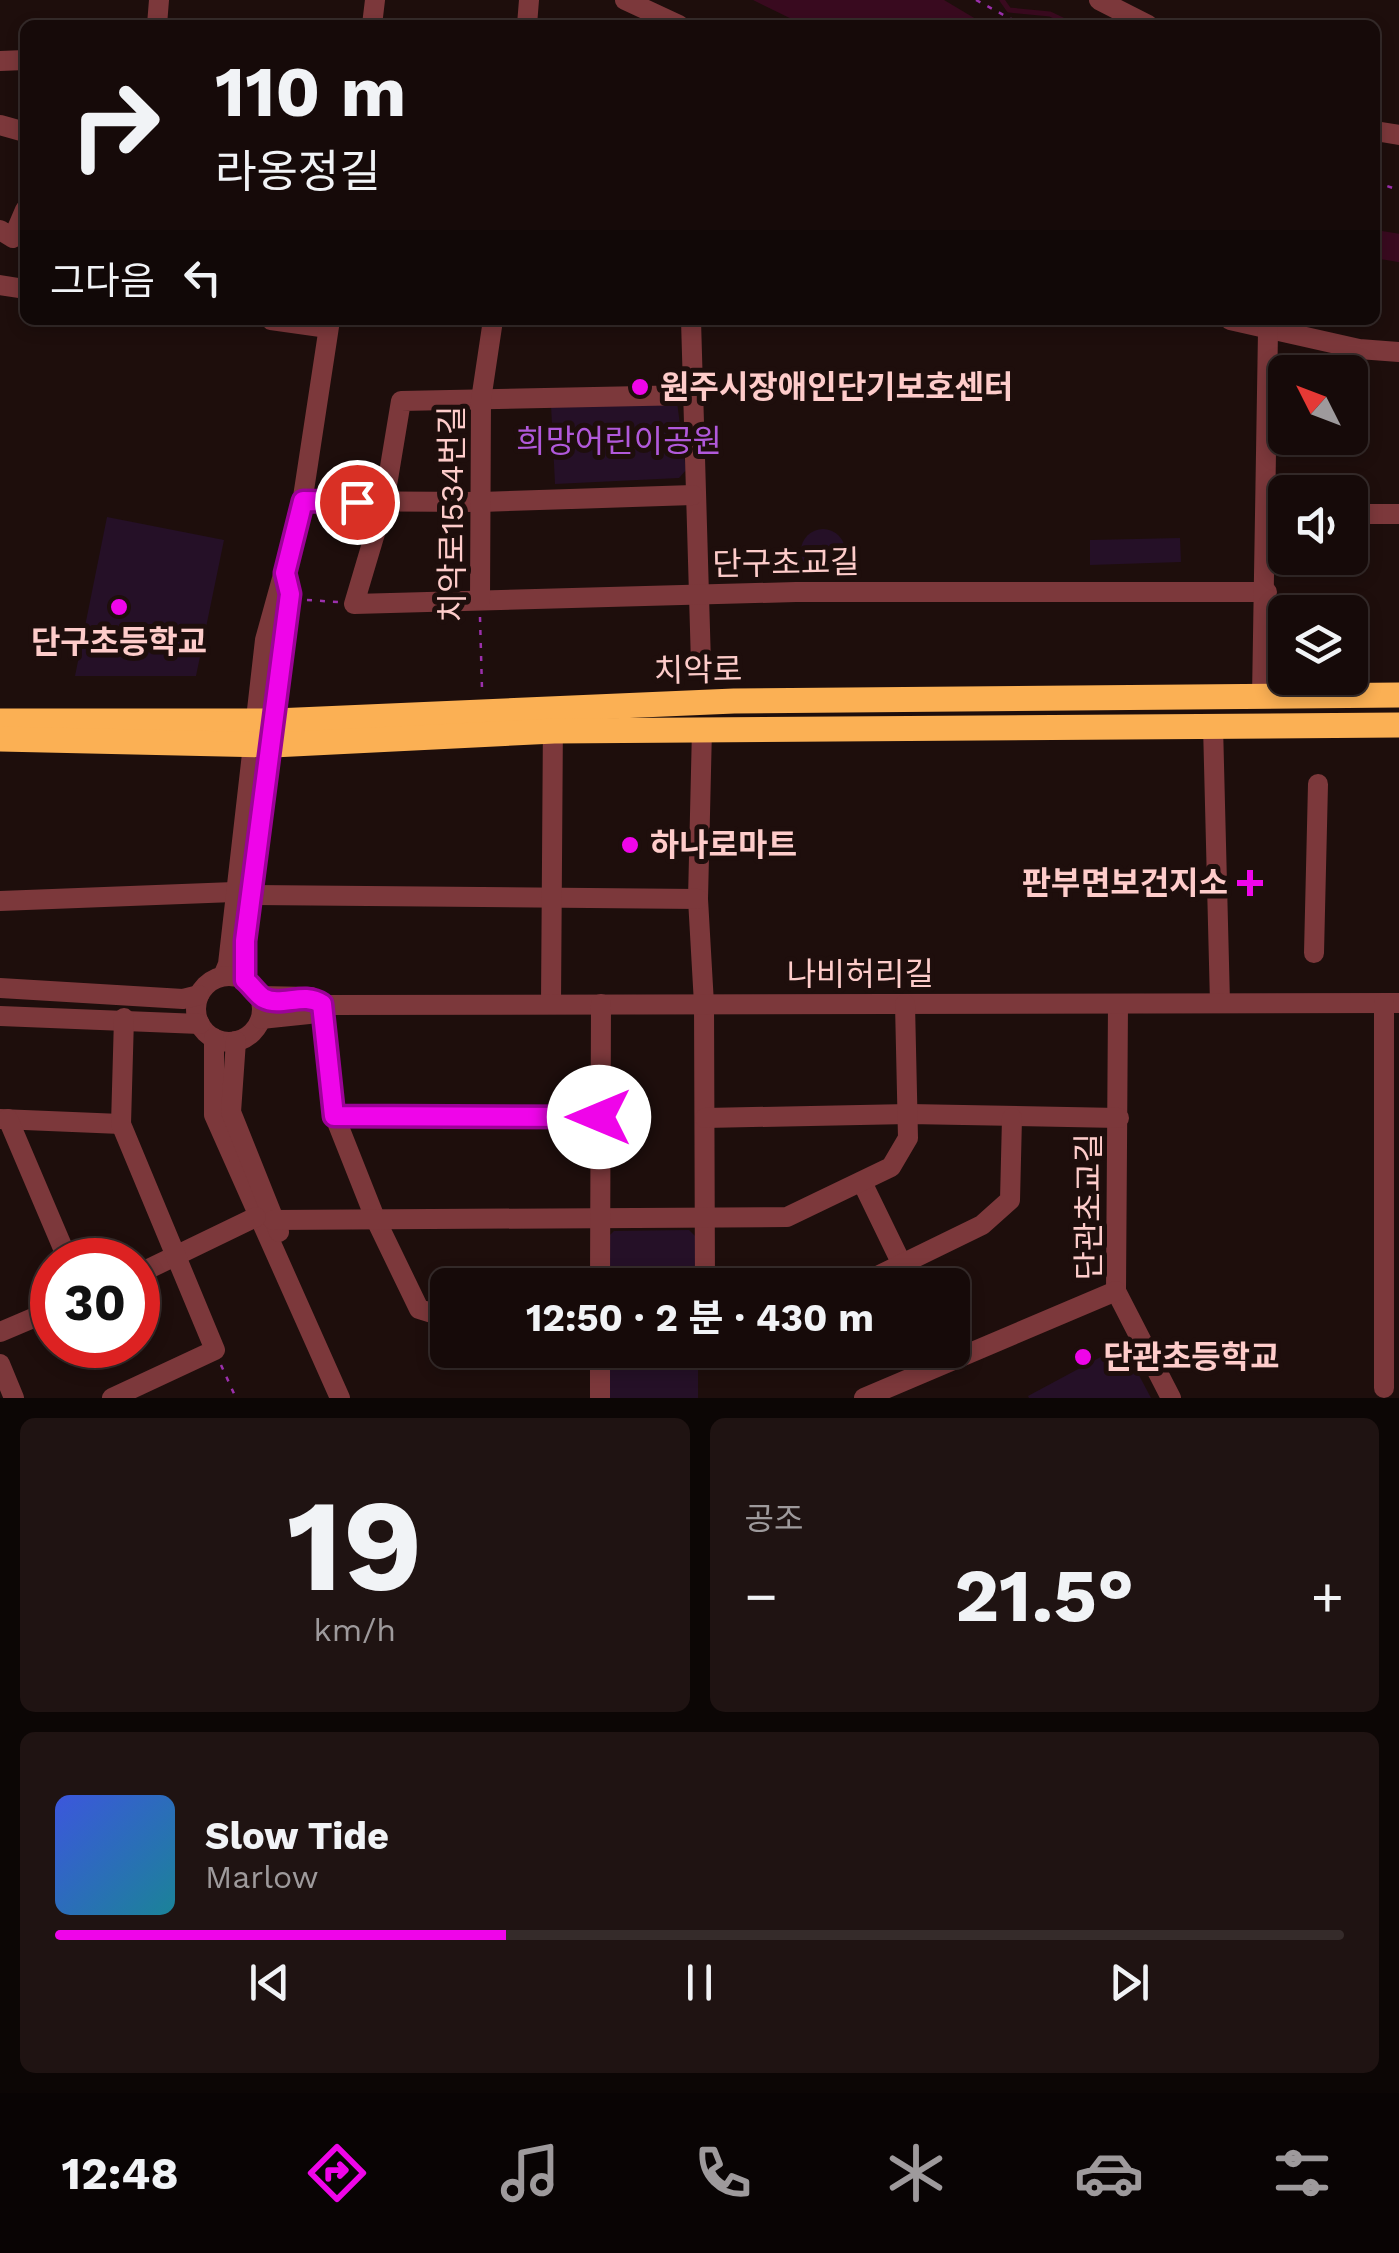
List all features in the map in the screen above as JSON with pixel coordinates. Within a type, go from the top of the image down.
[{"type":"main road","name":"치악로","points":[[0,739],[1399,695]]},
{"type":"main road","name":"치악로","points":[[0,721],[262,733],[482,710],[702,729],[1399,725]]},
{"type":"street","points":[[625,0],[668,20]]},
{"type":"street","points":[[1099,0],[1138,20]]},
{"type":"street","points":[[0,230],[12,238],[20,221]]},
{"type":"street","points":[[0,988],[183,998],[199,995],[222,976],[228,964],[242,894],[274,594],[285,573],[303,501],[329,325]]},
{"type":"street","name":"치악로1534번길","points":[[480,600],[481,400],[492,325]]},
{"type":"street","points":[[691,325],[693,495],[701,664]]},
{"type":"street","points":[[1246,325],[1268,332],[1399,352]]},
{"type":"street","points":[[1268,332],[1275,475]]},
{"type":"street","points":[[354,604],[384,503],[401,401],[692,395]]},
{"type":"street","points":[[303,501],[482,502],[693,495]]},
{"type":"street","points":[[1368,514],[1399,514]]},
{"type":"street","points":[[1262,697],[1269,575]]},
{"type":"street","name":"단구초교길","points":[[354,604],[698,594],[1267,592]]},
{"type":"street","points":[[551,1004],[553,719]]},
{"type":"street","points":[[1213,725],[1220,1004]]},
{"type":"street","name":"치악로","points":[[702,729],[698,899],[704,1004],[705,1268]]},
{"type":"street","points":[[1314,953],[1318,784]]},
{"type":"street","points":[[242,894],[245,980]]},
{"type":"street","points":[[0,902],[242,894],[698,899]]},
{"type":"street","points":[[0,1016],[124,1018],[207,1031],[236,1041],[247,1037],[261,1019],[260,996],[245,980],[222,976]]},
{"type":"street","points":[[199,995],[207,1031],[214,1115],[353,1398]]},
{"type":"street","points":[[260,996],[311,997],[322,1004]]},
{"type":"street","points":[[1384,1388],[1392,1003]]},
{"type":"street","name":"나비허리길","points":[[322,1004],[1392,1003]]},
{"type":"street","points":[[261,1019],[309,1014],[322,1004]]},
{"type":"street","points":[[322,1004],[334,1116],[374,1218],[419,1309],[430,1312]]},
{"type":"street","points":[[599,1268],[601,1004]]},
{"type":"street","points":[[160,1265],[265,1218],[787,1217],[891,1168],[908,1138],[905,1004]]},
{"type":"street","name":"단관초교길","points":[[1118,1004],[1116,1291],[1171,1398]]},
{"type":"street","points":[[112,1398],[215,1350],[121,1124],[124,1018]]},
{"type":"street","points":[[236,1041],[231,1112],[265,1218],[340,1398]]},
{"type":"street","points":[[705,1118],[909,1114],[1118,1118]]},
{"type":"street","points":[[334,1116],[599,1117]]},
{"type":"street","points":[[894,1268],[982,1225],[1010,1200],[1012,1118]]},
{"type":"street","points":[[58,1238],[4,1119],[121,1124]]},
{"type":"street","points":[[862,1182],[904,1268]]},
{"type":"street","points":[[970,1347],[1116,1291]]},
{"type":"street","points":[[0,1332],[30,1319]]},
{"type":"street","points":[[0,1364],[14,1398]]},
{"type":"street","points":[[600,1368],[600,1398]]},
{"type":"street","points":[[864,1398],[923,1368]]},
{"type":"path","points":[[976,0],[1013,20]]},
{"type":"path","points":[[307,600],[354,604]]},
{"type":"path","name":"치악로1534번길","points":[[480,600],[482,710]]},
{"type":"path","points":[[215,1350],[236,1398]]},
{"type":"green space","name":"희망어린이공원","points":[[677,402],[686,470],[679,478],[555,484],[551,405]]},
{"type":"green space","points":[[107,517],[224,540],[196,676],[75,676]]},
{"type":"green space","points":[[823,529],[839,535],[845,551],[839,567],[823,573],[807,567],[801,551],[807,535]]},
{"type":"green space","points":[[1180,538],[1181,562],[1090,565],[1090,540]]},
{"type":"green space","points":[[689,1230],[697,1238],[697,1268],[607,1268],[606,1239],[614,1231]]},
{"type":"green space","points":[[1123,1345],[1151,1398],[1029,1398],[1028,1396]]},
{"type":"green space","points":[[608,1368],[698,1368],[698,1398],[608,1398]]},
{"type":"shaded area","points":[[753,0],[944,0],[978,20],[794,20]]},
{"type":"waterway","points":[[1002,0],[1009,10],[1050,14],[1063,20]]},
{"type":"waterway","points":[[1380,245],[1399,248]]},
{"type":"place","name":"원주시장애인단기보호센터","points":[[640,387]]},
{"type":"place","name":"단구초등학교","points":[[119,607]]},
{"type":"place","name":"하나로마트","points":[[630,845]]},
{"type":"place","name":"판부면보건지소","points":[[1250,883]]},
{"type":"place","name":"단관초등학교","points":[[1083,1357]]},
{"type":"route","points":[[357,502],[303,501],[285,573],[290,594],[245,941],[245,980],[260,996],[270,1000],[311,997],[322,1004],[334,1116],[599,1117]]}]
